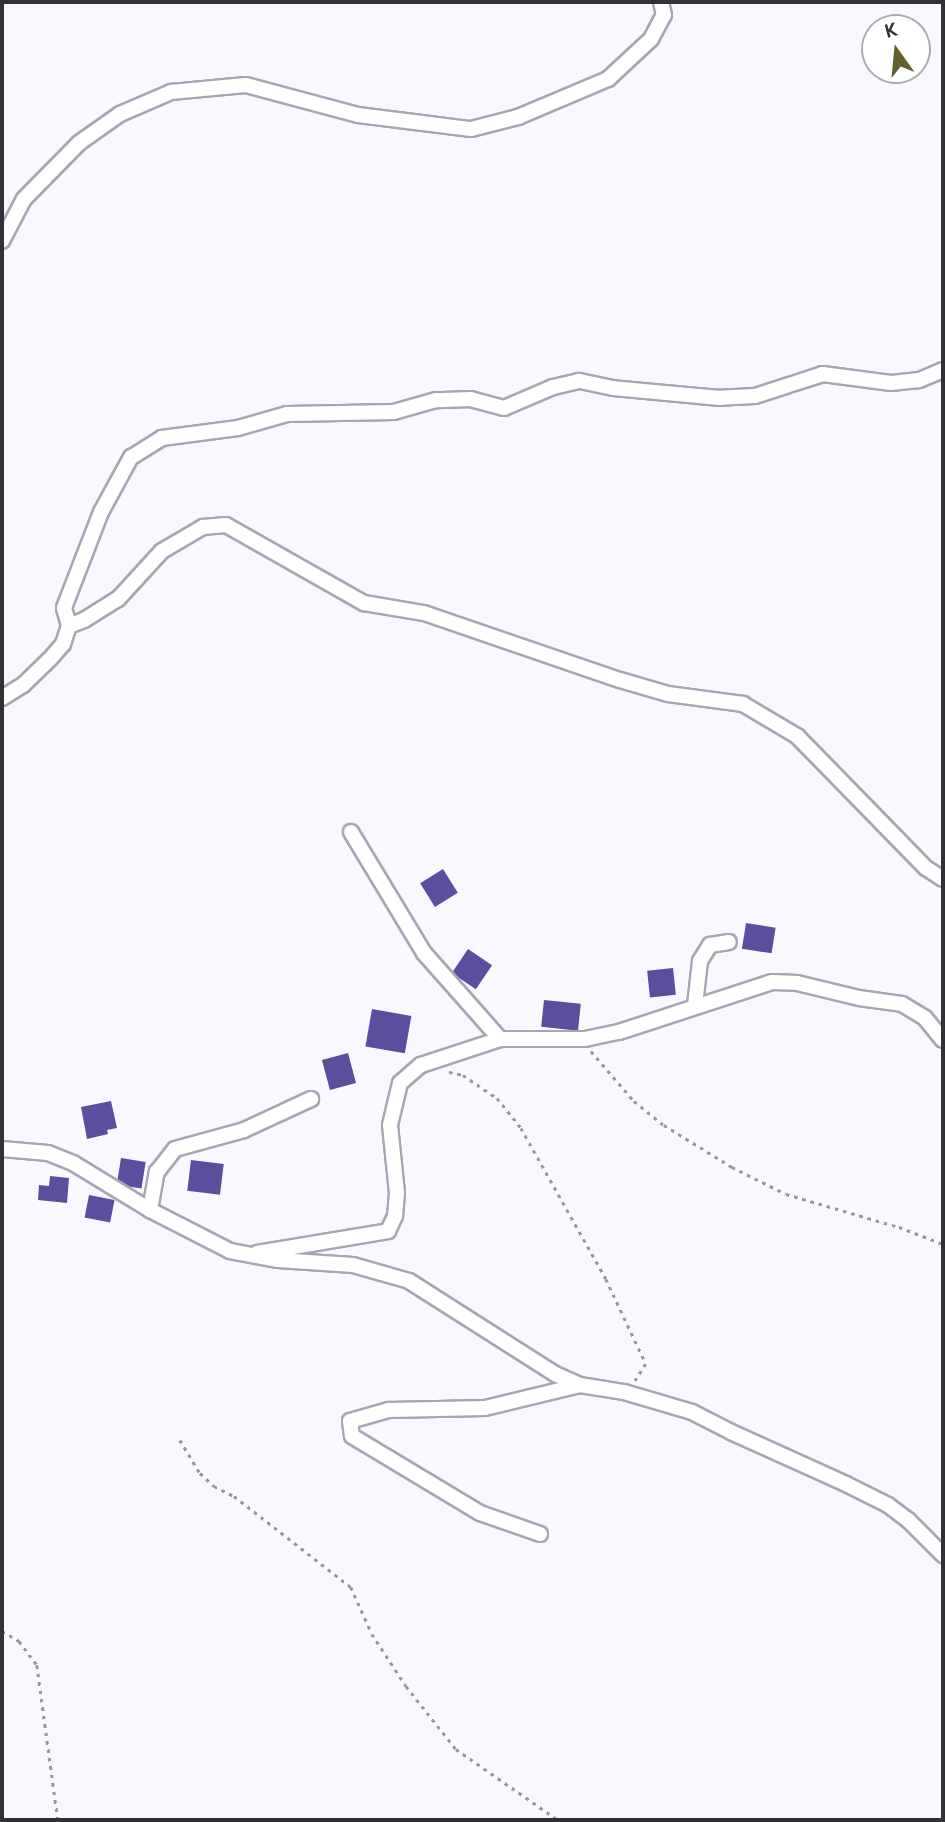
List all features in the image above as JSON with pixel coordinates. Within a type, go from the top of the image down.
[{"type":"street","points":[[2,241],[24,199],[79,143],[120,114],[171,92],[246,85],[358,115],[471,129],[518,117],[608,79],[651,39],[664,15],[661,2]]},
{"type":"street","points":[[2,698],[23,685],[63,644],[69,626],[64,608],[101,512],[131,457],[162,438],[238,428],[287,414],[394,412],[436,400],[471,399],[504,408],[553,387],[579,381],[613,388],[720,398],[755,396],[823,374],[891,383],[919,380],[943,370]]},
{"type":"street","points":[[69,626],[118,599],[162,551],[203,527],[226,525],[364,603],[424,613],[668,694],[743,704],[797,736],[926,868],[943,879]]},
{"type":"street","points":[[351,832],[424,953],[499,1038]]},
{"type":"street","points":[[695,1005],[699,961],[710,945],[729,942]]},
{"type":"street","points":[[252,1254],[388,1231],[395,1216],[397,1193],[390,1125],[400,1083],[421,1065],[499,1038],[585,1039],[619,1031],[772,982],[797,983],[859,998],[902,1004],[925,1018],[943,1040]]},
{"type":"street","points":[[150,1210],[158,1172],[175,1149],[244,1130],[311,1098]]},
{"type":"street","points":[[2,1149],[48,1153],[73,1163],[150,1210],[230,1251],[278,1260],[353,1265],[409,1281],[441,1299],[529,1360],[580,1385],[624,1392],[692,1412],[888,1505],[909,1521],[943,1555]]},
{"type":"street","points":[[540,1534],[468,1506],[352,1436],[351,1421],[389,1410],[485,1408],[580,1385]]},
{"type":"path","points":[[585,1039],[596,1059],[634,1101],[697,1147],[786,1194],[890,1224],[943,1244]]},
{"type":"path","points":[[421,1065],[463,1075],[497,1098],[521,1128],[606,1279],[646,1364],[624,1392]]},
{"type":"path","points":[[180,1440],[200,1473],[214,1486],[234,1496],[351,1587],[379,1645],[417,1703],[456,1749],[558,1820]]},
{"type":"path","points":[[2,1632],[19,1641],[37,1665],[58,1820]]},
{"type":"building","points":[[443,869],[458,893],[435,907],[420,883]]},
{"type":"building","points":[[746,923],[776,928],[772,953],[742,949]]},
{"type":"building","points":[[468,949],[492,965],[476,989],[452,973]]},
{"type":"building","points":[[673,968],[676,995],[650,998],[647,971]]},
{"type":"building","points":[[544,1000],[581,1004],[578,1031],[541,1027]]},
{"type":"building","points":[[372,1009],[411,1016],[405,1053],[365,1046]]},
{"type":"building","points":[[348,1053],[356,1083],[330,1090],[322,1060]]},
{"type":"building","points":[[111,1101],[117,1128],[107,1130],[108,1134],[87,1139],[81,1107]]},
{"type":"building","points":[[121,1158],[146,1162],[141,1189],[117,1185]]},
{"type":"building","points":[[191,1160],[224,1164],[220,1195],[187,1191]]},
{"type":"building","points":[[50,1176],[69,1178],[67,1203],[38,1200],[39,1185],[49,1186]]},
{"type":"building","points":[[89,1195],[115,1200],[110,1223],[85,1218]]}]
